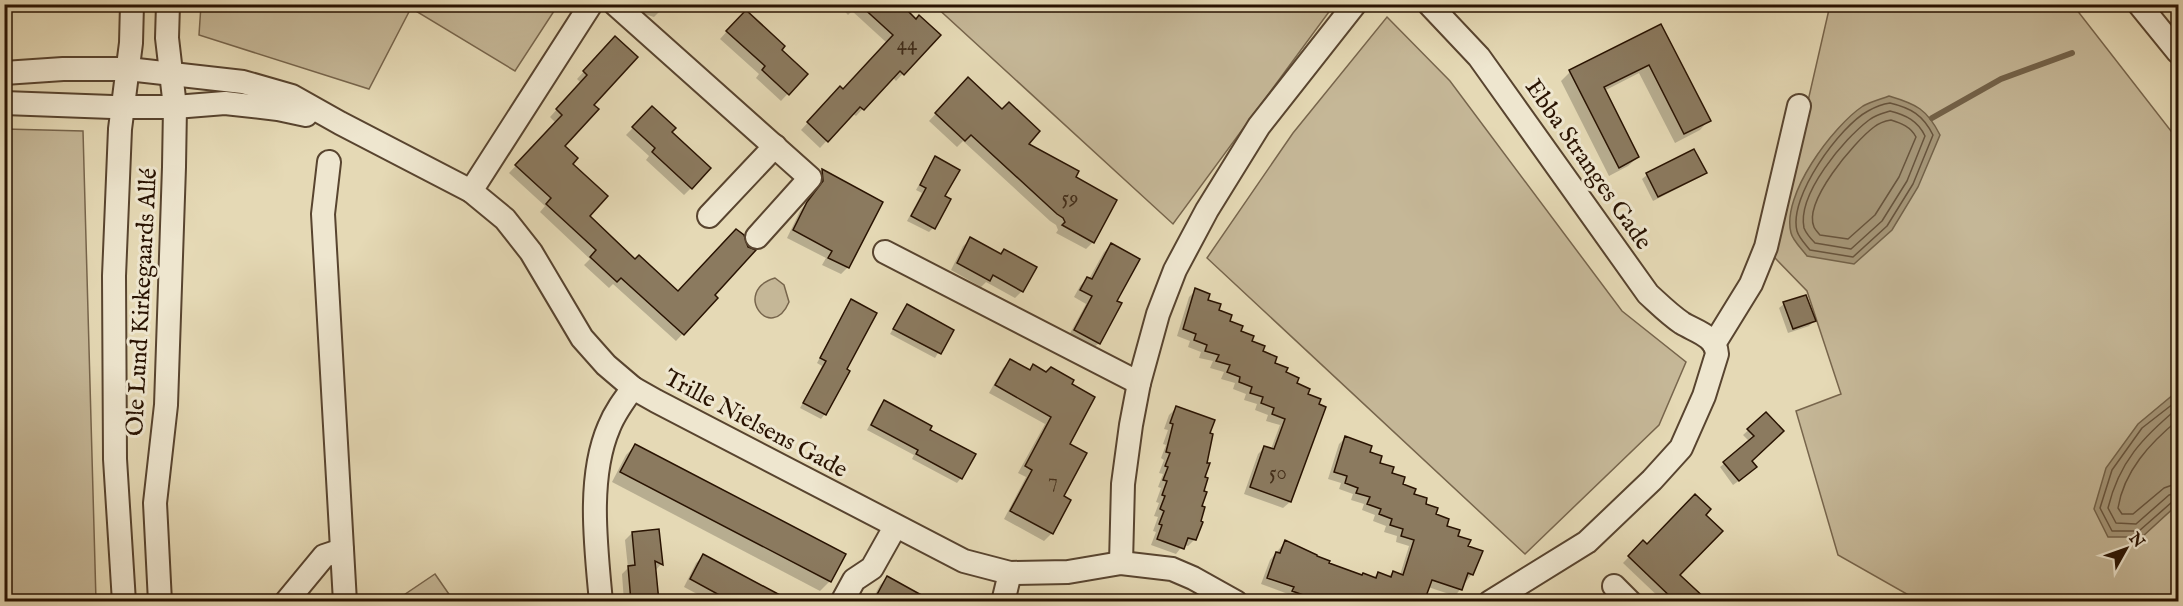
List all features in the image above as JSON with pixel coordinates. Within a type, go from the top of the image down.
[{"type":"street","name":"Ole Lund Kirkegaards Allé","points":[[124,602],[115,459],[113,320],[120,129],[128,69],[132,4]]},
{"type":"street","name":"Ole Lund Kirkegaards Allé","points":[[160,602],[155,503],[166,405],[170,335],[175,106],[167,38],[168,4]]},
{"type":"street","points":[[471,191],[591,4]]},
{"type":"street","points":[[615,4],[810,178],[757,237]]},
{"type":"street","points":[[1121,563],[1123,484],[1139,383],[1158,314],[1175,270],[1207,210],[1259,126],[1355,4]]},
{"type":"street","name":"Ebba Stranges Gade","points":[[1429,4],[1479,57],[1648,294],[1682,323],[1699,331],[1714,344]]},
{"type":"street","points":[[2139,4],[2178,52]]},
{"type":"street","name":"Trille Nielsens Gade","points":[[4,73],[63,69],[128,69],[243,82],[292,96],[471,191],[505,219],[531,252],[582,338],[606,365],[633,388],[656,401],[964,561],[1010,573],[1068,572],[1121,563],[1172,569],[1236,602]]},
{"type":"street","name":"Trille Nielsens Gade","points":[[4,103],[175,106],[225,103],[278,108],[340,123]]},
{"type":"street","points":[[1490,602],[1587,542],[1652,480],[1681,448],[1713,370],[1717,354],[1714,344],[1751,284],[1766,247],[1799,106]]},
{"type":"street","points":[[709,216],[775,146]]},
{"type":"street","points":[[329,162],[323,214],[345,602]]},
{"type":"street","points":[[885,252],[1139,383]]},
{"type":"street","points":[[601,602],[596,479],[602,448],[615,414],[633,388]]},
{"type":"street","points":[[842,602],[855,580],[872,568],[895,527]]},
{"type":"street","points":[[286,602],[324,555],[342,550]]},
{"type":"street","points":[[1004,602],[1010,573]]},
{"type":"street","points":[[1614,586],[1630,602]]},
{"type":"shaded area","points":[[201,4],[558,5],[515,71],[411,8],[369,89],[199,35]]},
{"type":"shaded area","points":[[934,5],[1334,5],[1173,224]]},
{"type":"shaded area","points":[[1830,5],[2073,5],[2178,140],[2178,601],[1919,601],[1838,555],[1796,411],[1841,394],[1807,291],[1775,258],[1775,245]]},
{"type":"shaded area","points":[[1387,17],[1450,81],[1622,311],[1686,362],[1659,425],[1525,554],[1207,258],[1293,133]]},
{"type":"shaded area","points":[[5,129],[83,131],[96,601],[5,601]]},
{"type":"shaded area","points":[[775,278],[784,285],[789,302],[781,314],[773,318],[759,311],[755,302],[756,293],[762,284]]},
{"type":"shaded area","points":[[435,574],[453,600],[395,601]]},
{"type":"water","points":[[1889,96],[1920,109],[1930,119],[1940,135],[1918,187],[1892,230],[1854,264],[1807,256],[1791,233],[1790,217],[1801,181],[1824,145],[1851,116],[1863,106]]},
{"type":"water","points":[[2174,394],[2178,394],[2178,504],[2142,537],[2108,537],[2094,509],[2106,468],[2138,424]]},
{"type":"building","points":[[859,4],[901,4],[916,19],[919,15],[941,35],[904,75],[900,71],[864,110],[860,107],[828,142],[807,122],[840,86],[843,89],[893,35]]},
{"type":"building","points":[[746,10],[785,46],[782,50],[808,74],[789,95],[762,70],[765,66],[726,31]]},
{"type":"building","points":[[1661,24],[1711,121],[1684,134],[1649,65],[1604,87],[1639,157],[1619,168],[1569,70]]},
{"type":"building","points":[[615,36],[638,57],[594,105],[599,109],[565,146],[578,158],[573,164],[608,196],[590,216],[635,259],[639,255],[678,291],[736,229],[744,235],[748,247],[756,250],[715,295],[718,298],[684,335],[621,278],[617,282],[590,257],[596,250],[546,204],[551,198],[515,165],[562,115],[556,109],[587,75],[583,71]]},
{"type":"building","points":[[968,77],[1002,109],[1009,102],[1040,131],[1029,144],[1079,171],[1076,177],[1117,200],[1094,243],[1062,225],[1065,222],[1063,218],[971,135],[965,141],[935,113]]},
{"type":"building","points":[[652,106],[676,128],[672,132],[711,168],[692,189],[652,152],[655,148],[632,127]]},
{"type":"building","points":[[1694,149],[1707,173],[1658,197],[1646,173]]},
{"type":"building","points":[[935,156],[960,170],[945,196],[951,199],[935,229],[911,216],[926,188],[920,185]]},
{"type":"building","points":[[822,169],[883,202],[849,268],[828,258],[832,251],[793,230],[807,202],[823,181]]},
{"type":"building","points":[[970,237],[1001,254],[1004,249],[1037,267],[1023,292],[993,275],[990,281],[957,263]]},
{"type":"building","points":[[1111,243],[1140,259],[1117,301],[1122,303],[1100,344],[1074,330],[1092,296],[1080,290],[1087,277],[1092,279]]},
{"type":"building","points":[[1195,288],[1210,294],[1208,300],[1221,304],[1219,310],[1232,315],[1230,321],[1243,326],[1241,331],[1254,336],[1252,341],[1265,346],[1263,351],[1277,357],[1275,363],[1288,368],[1286,372],[1299,378],[1297,383],[1310,389],[1308,394],[1321,399],[1319,404],[1326,407],[1291,502],[1250,487],[1264,446],[1274,449],[1285,419],[1272,414],[1274,408],[1261,403],[1263,397],[1250,393],[1252,387],[1239,382],[1240,377],[1227,372],[1230,365],[1216,361],[1219,355],[1205,351],[1207,345],[1194,340],[1196,334],[1183,329]]},
{"type":"building","points":[[1806,295],[1816,321],[1793,329],[1783,302]]},
{"type":"building","points":[[851,299],[877,313],[826,415],[803,403],[826,361],[820,358]]},
{"type":"building","points":[[907,304],[954,330],[941,354],[893,329]]},
{"type":"building","points":[[1010,359],[1030,370],[1033,364],[1046,372],[1051,367],[1074,380],[1072,384],[1095,397],[1070,444],[1087,453],[1064,496],[1071,500],[1053,534],[1010,511],[1032,470],[1025,466],[1051,417],[995,385]]},
{"type":"building","points":[[884,400],[932,426],[930,430],[976,454],[962,479],[916,454],[918,450],[871,425]]},
{"type":"building","points":[[1176,406],[1215,420],[1210,433],[1213,434],[1207,463],[1210,463],[1205,477],[1208,478],[1204,491],[1207,492],[1202,506],[1205,507],[1201,521],[1203,522],[1196,540],[1188,538],[1184,549],[1157,539],[1164,511],[1160,509],[1167,481],[1163,480],[1170,453],[1166,452],[1173,424],[1170,423]]},
{"type":"building","points":[[1766,412],[1784,431],[1752,461],[1757,467],[1739,481],[1723,462],[1754,436],[1747,429]]},
{"type":"building","points":[[1345,436],[1372,446],[1370,452],[1382,456],[1380,463],[1394,467],[1392,473],[1405,477],[1403,484],[1416,489],[1414,494],[1427,498],[1426,504],[1438,508],[1436,514],[1449,519],[1447,526],[1460,530],[1458,536],[1471,540],[1468,546],[1483,551],[1473,575],[1468,573],[1462,590],[1432,580],[1424,602],[1323,602],[1292,591],[1294,587],[1267,578],[1276,552],[1280,553],[1285,540],[1330,561],[1329,563],[1362,575],[1363,573],[1376,578],[1378,572],[1391,577],[1393,571],[1403,575],[1414,540],[1401,536],[1403,529],[1390,525],[1392,519],[1379,514],[1381,509],[1367,504],[1370,497],[1356,493],[1358,488],[1345,483],[1347,476],[1334,472]]},
{"type":"building","points":[[635,444],[846,554],[831,582],[620,472]]},
{"type":"building","points":[[1695,494],[1711,509],[1706,515],[1723,531],[1680,575],[1709,602],[1676,602],[1628,556],[1643,540],[1647,544]]},
{"type":"building","points":[[659,529],[663,565],[655,561],[659,602],[631,602],[628,566],[635,565],[632,532]]},
{"type":"building","points":[[703,554],[793,602],[732,602],[690,579]]},
{"type":"building","points":[[887,576],[934,602],[873,602]]},
{"type":"waterway","points":[[1932,118],[2001,79],[2072,53]]}]
